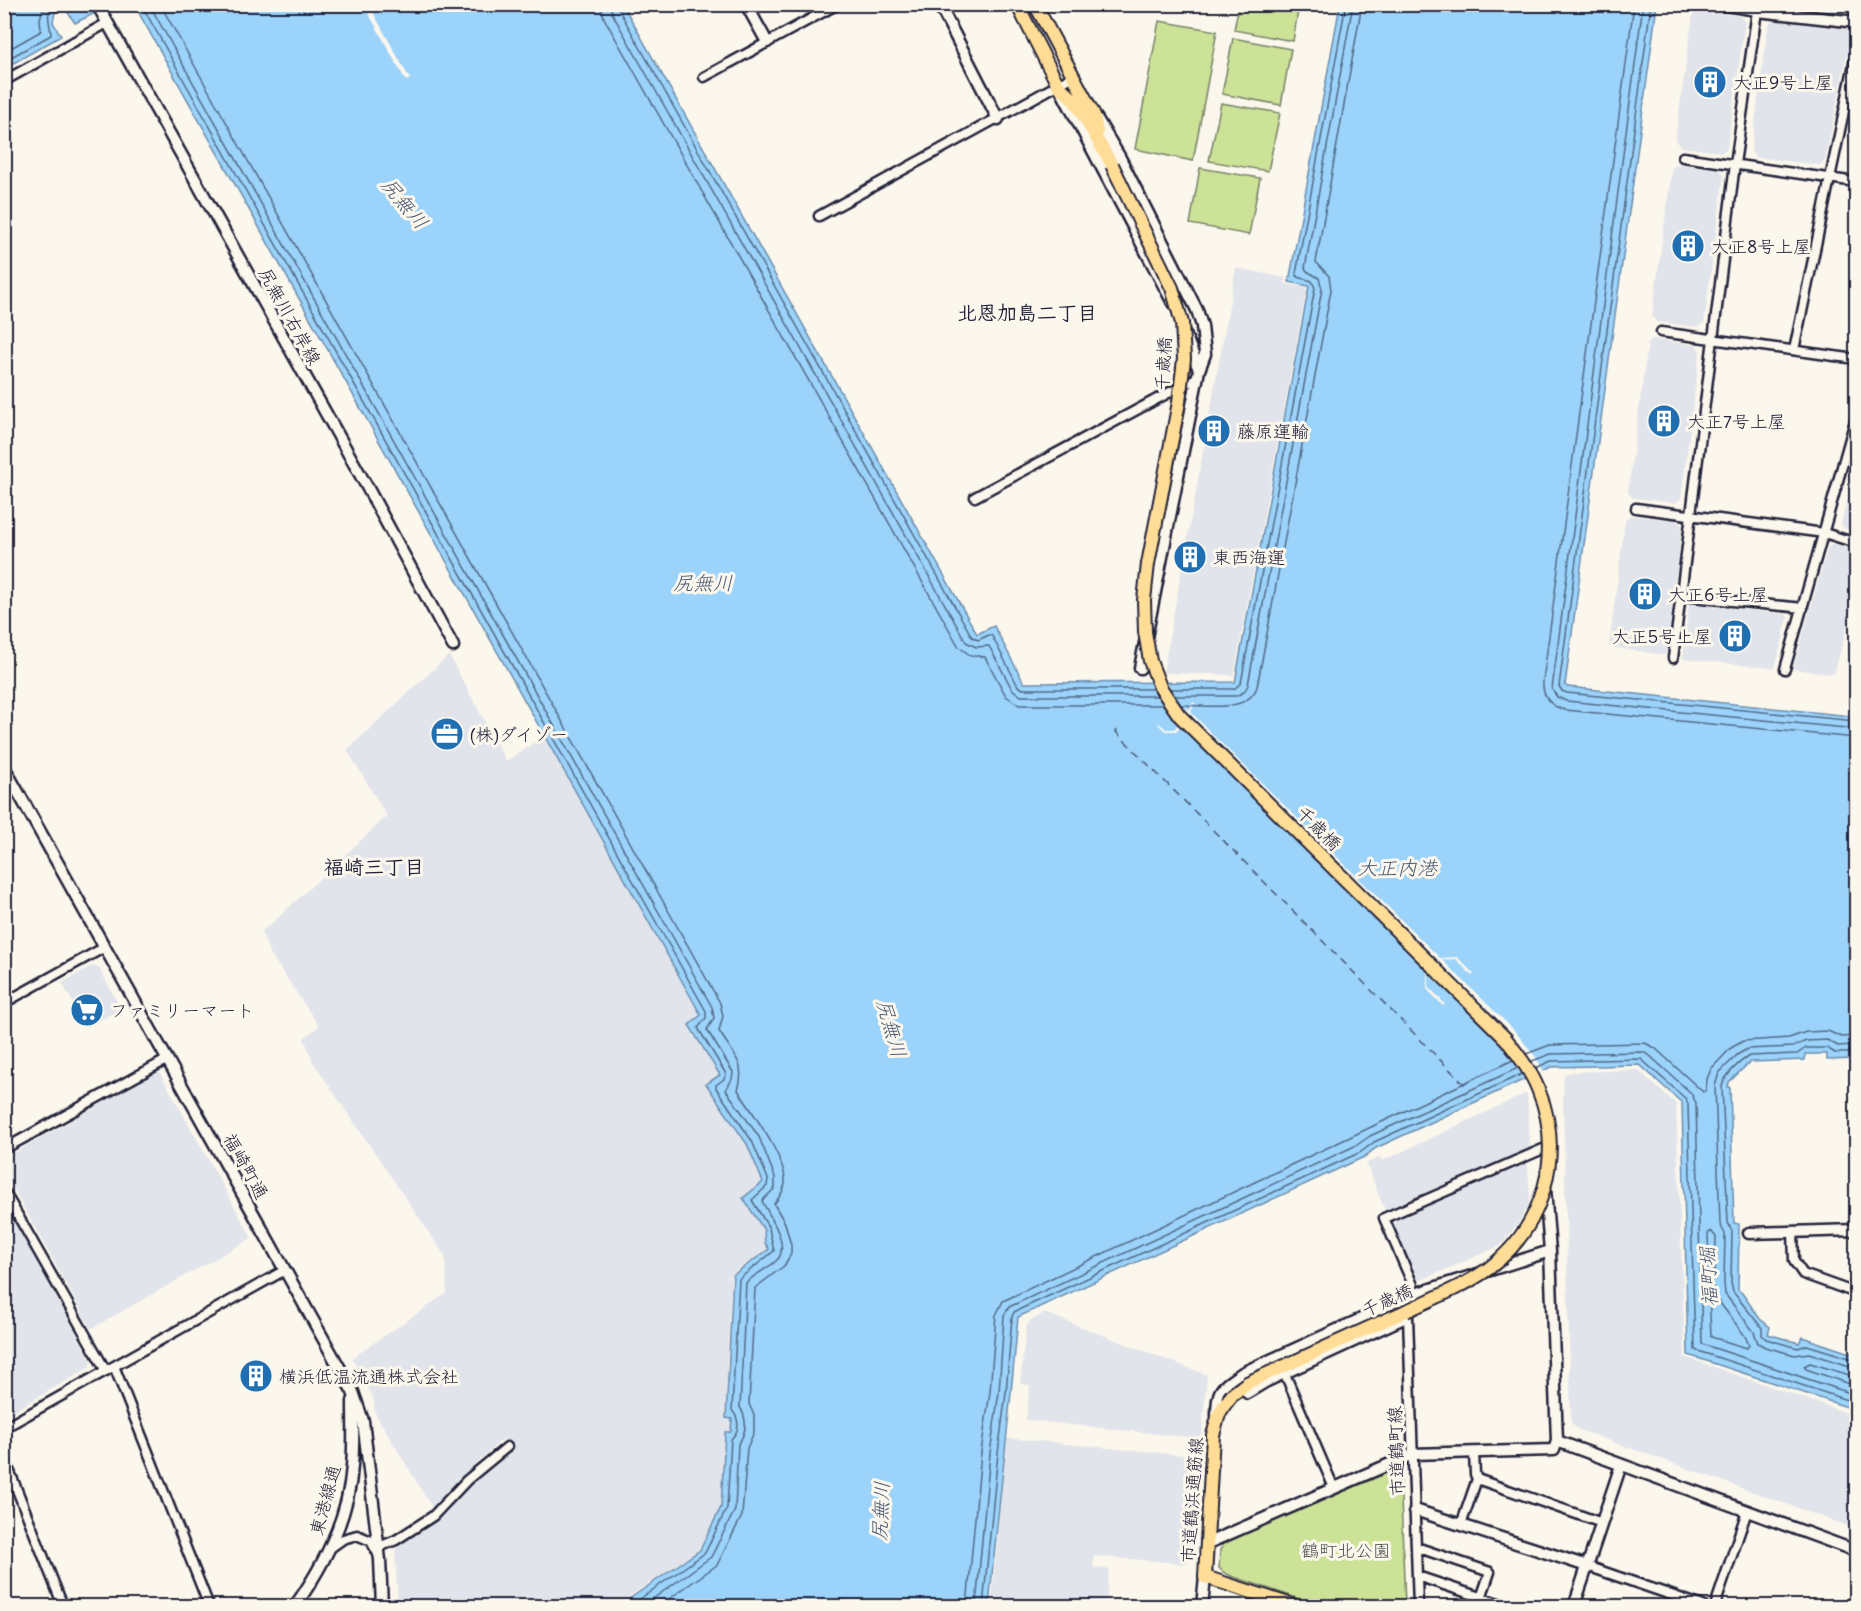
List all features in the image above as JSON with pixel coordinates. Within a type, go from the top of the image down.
[{"type":"main road","name":"千歳橋","points":[[1017,4],[1058,85],[1074,100],[1112,165],[1172,288],[1178,305],[1183,332],[1184,359],[1179,402],[1145,583],[1146,645],[1160,687],[1179,715],[1506,1039],[1525,1064],[1538,1088],[1550,1130],[1550,1165],[1547,1182],[1532,1219],[1512,1247],[1488,1268],[1448,1292],[1262,1374],[1233,1394]]},
{"type":"main road","points":[[1035,4],[1094,115],[1099,142]]},
{"type":"main road","name":"市道鶴浜通筋線","points":[[1205,1577],[1213,1436],[1215,1424],[1233,1394]]},
{"type":"main road","points":[[1205,1577],[1294,1606]]},
{"type":"street","name":"尻無川右岸線","points":[[97,4],[453,645]]},
{"type":"street","points":[[746,4],[767,42]]},
{"type":"street","points":[[704,77],[838,4]]},
{"type":"street","points":[[939,4],[998,119]]},
{"type":"street","points":[[1713,4],[1857,22]]},
{"type":"street","points":[[1673,658],[1735,164],[1758,8]]},
{"type":"street","points":[[4,81],[105,19]]},
{"type":"street","points":[[1794,350],[1857,54]]},
{"type":"street","points":[[819,216],[1072,77]]},
{"type":"street","points":[[1058,85],[1176,309],[1198,374]]},
{"type":"street","points":[[1094,115],[1119,156],[1197,310],[1202,326],[1205,354],[1198,374],[1140,668]]},
{"type":"street","points":[[1683,157],[1857,182]]},
{"type":"street","points":[[1176,309],[1197,310]]},
{"type":"street","points":[[1661,332],[1857,359]]},
{"type":"street","points":[[975,497],[1198,374]]},
{"type":"street","points":[[1785,669],[1857,417]]},
{"type":"street","points":[[1636,508],[1824,533],[1857,543]]},
{"type":"street","points":[[1681,596],[1803,608]]},
{"type":"street","name":"福崎町通","points":[[4,767],[9,786],[105,947],[353,1392],[363,1421],[379,1547],[382,1606]]},
{"type":"street","points":[[4,1003],[105,947]]},
{"type":"street","points":[[4,1149],[168,1059]]},
{"type":"street","points":[[1208,1543],[1413,1454],[1554,1450],[1557,1441],[1544,1149],[1384,1218],[1413,1285],[1412,1295]]},
{"type":"street","points":[[4,1191],[110,1368],[208,1606]]},
{"type":"street","points":[[1749,1233],[1857,1230]]},
{"type":"street","points":[[1793,1232],[1794,1261],[1803,1274],[1857,1293]]},
{"type":"street","points":[[1215,1424],[1216,1396],[1222,1387],[1242,1372],[1412,1295],[1550,1251]]},
{"type":"street","points":[[4,1428],[285,1270]]},
{"type":"street","name":"市道鶴町線","points":[[1412,1295],[1408,1317],[1418,1606]]},
{"type":"street","points":[[1247,1394],[1408,1317]]},
{"type":"street","points":[[1285,1374],[1334,1488]]},
{"type":"street","name":"東港線通","points":[[295,1606],[310,1585],[329,1550],[340,1521],[351,1477],[353,1392]]},
{"type":"street","points":[[1557,1441],[1857,1551]]},
{"type":"street","points":[[379,1547],[396,1540],[433,1516],[467,1480],[507,1447]]},
{"type":"street","points":[[1461,1525],[1477,1479],[1474,1453]]},
{"type":"street","points":[[4,1457],[63,1606]]},
{"type":"street","points":[[1574,1606],[1621,1465]]},
{"type":"street","points":[[1477,1479],[1602,1523]]},
{"type":"street","points":[[1415,1510],[1703,1606]]},
{"type":"street","points":[[1715,1606],[1747,1511]]},
{"type":"street","points":[[329,1550],[343,1539],[357,1534],[371,1541],[380,1560]]},
{"type":"street","points":[[1416,1547],[1490,1572],[1481,1598]]},
{"type":"street","points":[[1417,1576],[1507,1606]]},
{"type":"street","points":[[1202,1606],[1205,1577]]},
{"type":"shaded area","points":[[1784,5],[1856,5],[1856,9],[1852,13]]},
{"type":"shaded area","points":[[1697,10],[1740,16],[1745,22],[1727,148],[1722,152],[1681,147],[1675,140],[1693,14]]},
{"type":"shaded area","points":[[1773,20],[1847,29],[1851,35],[1825,161],[1819,165],[1755,157],[1751,151],[1768,26]]},
{"type":"shaded area","points":[[1678,164],[1719,169],[1724,175],[1704,323],[1698,327],[1656,322],[1652,316],[1672,168]]},
{"type":"shaded area","points":[[1236,268],[1286,278],[1285,284],[1307,287],[1234,675],[1163,673]]},
{"type":"shaded area","points":[[1652,339],[1696,345],[1700,351],[1681,499],[1675,503],[1633,498],[1628,492],[1648,342]]},
{"type":"shaded area","points":[[1856,467],[1856,532],[1844,528],[1841,523]]},
{"type":"shaded area","name":"大正6号上屋","points":[[1630,515],[1678,521],[1682,526],[1666,655],[1609,647],[1625,520]]},
{"type":"shaded area","points":[[1833,544],[1856,551],[1856,595],[1834,674],[1793,669],[1828,547]]},
{"type":"shaded area","name":"大正5号上屋","points":[[1689,604],[1786,614],[1788,618],[1775,668],[1683,659]]},
{"type":"shaded area","points":[[449,655],[506,761],[544,736],[701,1015],[689,1025],[720,1075],[706,1084],[747,1144],[763,1182],[743,1198],[764,1230],[765,1243],[769,1248],[720,1282],[732,1274],[725,1418],[732,1419],[731,1432],[724,1432],[721,1507],[699,1550],[615,1606],[398,1606],[395,1552],[397,1547],[438,1519],[470,1484],[506,1453],[511,1453],[503,1439],[461,1477],[433,1509],[375,1413],[373,1397],[352,1358],[447,1293],[445,1256],[313,1062],[304,1038],[319,1026],[269,952],[261,931],[387,816],[347,750]]},
{"type":"shaded area","points":[[91,966],[99,968],[121,1009],[87,1027],[62,983]]},
{"type":"shaded area","points":[[1638,1070],[1676,1104],[1685,1357],[1856,1416],[1856,1529],[1577,1429],[1571,1422],[1564,1075],[1571,1072]]},
{"type":"shaded area","points":[[159,1071],[252,1238],[91,1329],[5,1174],[5,1158]]},
{"type":"shaded area","points":[[1527,1093],[1530,1148],[1385,1210],[1366,1164],[1380,1157],[1382,1161]]},
{"type":"shaded area","points":[[1525,1163],[1528,1165],[1530,1202],[1518,1224],[1500,1246],[1422,1280],[1416,1278],[1393,1225],[1396,1219]]},
{"type":"shaded area","points":[[13,1219],[91,1360],[89,1368],[5,1416],[4,1223]]},
{"type":"shaded area","points":[[1045,1313],[1207,1375],[1202,1433],[1197,1438],[1026,1420],[1030,1385],[1020,1384],[1026,1327],[1031,1320]]},
{"type":"shaded area","points":[[1007,1438],[1192,1456],[1198,1461],[1188,1564],[1094,1556],[1093,1567],[1109,1569],[1106,1606],[991,1606]]},
{"type":"green space","points":[[1239,4],[1299,5],[1293,41],[1234,30]]},
{"type":"green space","points":[[1159,21],[1217,31],[1193,161],[1135,149]]},
{"type":"green space","points":[[1233,38],[1291,49],[1281,105],[1222,94]]},
{"type":"green space","points":[[1221,103],[1280,113],[1268,171],[1209,161]]},
{"type":"green space","points":[[1200,168],[1260,178],[1249,235],[1190,224]]},
{"type":"green space","name":"鶴町北公園","points":[[1396,1468],[1400,1470],[1405,1606],[1321,1606],[1231,1576],[1219,1568],[1220,1550],[1225,1542]]},
{"type":"water","points":[[5,5],[111,5],[75,23],[65,8],[55,12],[53,22],[61,36],[5,68]]},
{"type":"water","points":[[131,5],[623,5],[977,634],[994,626],[1024,683],[1235,682],[1309,286],[1289,282],[1340,5],[1657,5],[1565,685],[1851,716],[1856,713],[1856,1059],[1827,1060],[1827,1054],[1805,1054],[1805,1060],[1750,1062],[1729,1082],[1728,1087],[1730,1088],[1734,1223],[1739,1224],[1738,1290],[1760,1319],[1770,1327],[1768,1334],[1799,1343],[1802,1337],[1856,1355],[1856,1410],[1688,1355],[1682,1103],[1640,1065],[1551,1067],[1376,1148],[1364,1157],[1018,1317],[989,1606],[619,1606],[700,1550],[721,1507],[725,1432],[731,1432],[732,1419],[726,1418],[733,1275],[769,1249],[765,1243],[764,1230],[743,1198],[763,1182],[747,1144],[706,1084],[720,1075],[689,1025],[701,1015],[136,8]]},
{"type":"pier","points":[[364,5],[369,5],[410,79],[406,81]]},
{"type":"pier","points":[[1151,680],[1166,680],[1180,704],[1189,710],[1195,702],[1191,712],[1440,958],[1457,957],[1474,974],[1472,976],[1456,959],[1442,960],[1513,1029],[1535,1056],[1545,1073],[1527,1082],[1500,1043],[1429,974],[1429,987],[1445,1004],[1443,1006],[1427,989],[1427,971],[1180,727],[1176,731],[1165,731],[1159,723],[1166,729],[1174,729],[1178,725],[1165,707]]},
{"type":"ferry route","points":[[1117,730],[1116,732],[1466,1086]]},
{"type":"place","name":"大正9号上屋","points":[[1710,82]]},
{"type":"place","name":"大正8号上屋","points":[[1688,246]]},
{"type":"place","name":"大正7号上屋","points":[[1664,421]]},
{"type":"place","name":"藤原運輸","points":[[1214,431]]},
{"type":"place","name":"東西海運","points":[[1190,557]]},
{"type":"place","name":"大正6号上屋","points":[[1645,594]]},
{"type":"place","name":"大正5号上屋","points":[[1735,636]]},
{"type":"place","name":"(株)ダイゾー","points":[[447,734]]},
{"type":"place","name":"ファミリーマート","points":[[87,1010]]},
{"type":"place","name":"横浜低温流通株式会社","points":[[256,1376]]},
{"type":"district","name":"北恩加島二丁目","points":[[1027,312]]},
{"type":"district","name":"福崎三丁目","points":[[374,866]]},
{"type":"water label","name":"尻無川","points":[[405,203]]},
{"type":"water label","name":"尻無川","points":[[703,582]]},
{"type":"water label","name":"大正内港","points":[[1397,867]]},
{"type":"water label","name":"尻無川","points":[[892,1028]]},
{"type":"water label","name":"福町堀","points":[[1708,1277]]},
{"type":"water label","name":"尻無川","points":[[880,1511]]}]
